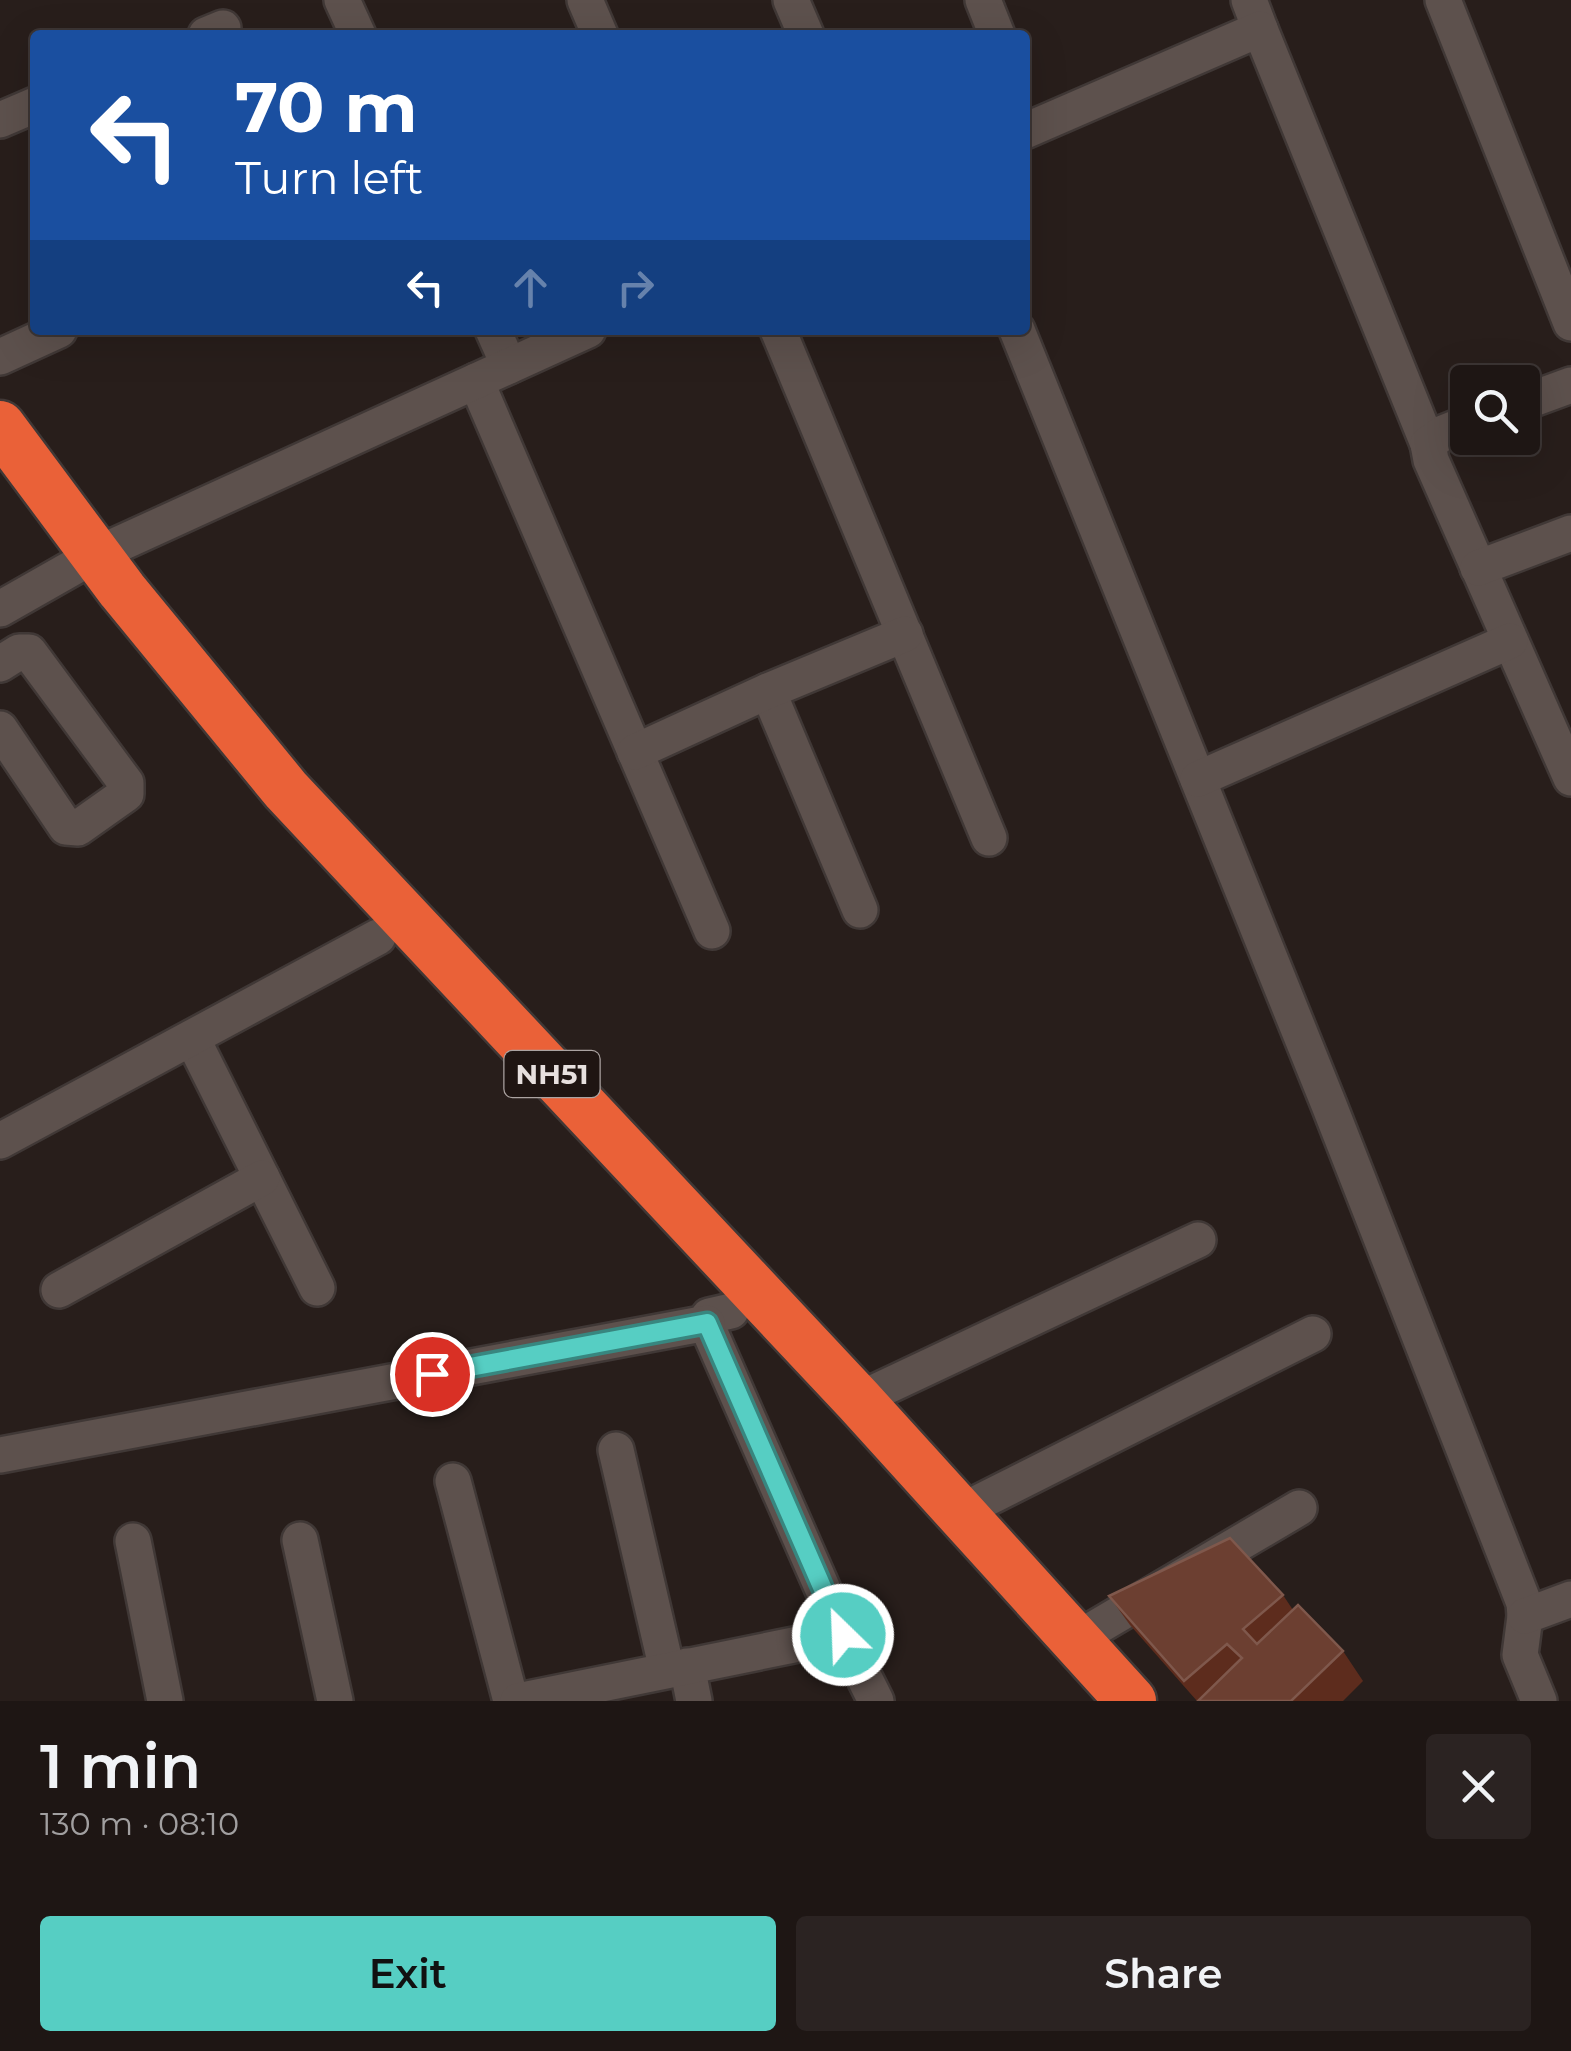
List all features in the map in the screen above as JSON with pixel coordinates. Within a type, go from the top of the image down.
[{"type":"highway","name":"NH51","points":[[0,426],[84,562],[240,784],[719,1317],[1098,1701]]},
{"type":"highway","name":"NH51","points":[[0,470],[84,562],[122,590],[286,790],[858,1400],[1130,1701]]},
{"type":"street","points":[[342,0],[356,30]]},
{"type":"street","points":[[585,0],[598,30]]},
{"type":"street","points":[[791,0],[804,30]]},
{"type":"street","points":[[983,0],[995,30]]},
{"type":"street","points":[[1443,0],[1571,324]]},
{"type":"street","points":[[1030,120],[1255,14],[1428,444],[1431,460],[1571,778]]},
{"type":"street","points":[[0,120],[30,108]]},
{"type":"street","points":[[0,357],[48,335]]},
{"type":"street","points":[[494,335],[509,366]]},
{"type":"street","points":[[0,609],[84,562],[577,335]]},
{"type":"street","points":[[780,335],[989,838]]},
{"type":"street","points":[[1020,335],[1524,1603],[1520,1656],[1532,1699]]},
{"type":"street","points":[[476,381],[712,930]]},
{"type":"street","points":[[1540,396],[1571,385]]},
{"type":"street","points":[[1428,444],[1450,430]]},
{"type":"street","points":[[1478,568],[1571,533]]},
{"type":"street","points":[[636,752],[905,634]]},
{"type":"street","points":[[1198,780],[1510,641]]},
{"type":"street","points":[[0,664],[18,652],[30,652],[126,783],[126,794],[78,828],[66,827],[0,729]]},
{"type":"street","points":[[768,691],[860,910]]},
{"type":"street","points":[[0,1140],[378,937]]},
{"type":"street","points":[[192,1038],[317,1288]]},
{"type":"street","points":[[59,1290],[262,1178]]},
{"type":"street","points":[[858,1400],[1198,1240]]},
{"type":"street","points":[[0,1455],[719,1317],[843,1635],[876,1701]]},
{"type":"street","points":[[960,1512],[1313,1334]]},
{"type":"street","points":[[616,1450],[683,1679]]},
{"type":"street","points":[[453,1480],[515,1701],[683,1679],[843,1635]]},
{"type":"street","points":[[1075,1640],[1299,1508]]},
{"type":"street","points":[[300,1540],[335,1701]]},
{"type":"street","points":[[133,1541],[165,1701]]},
{"type":"street","points":[[1525,1616],[1571,1599]]},
{"type":"building","points":[[1230,1538],[1283,1595],[1243,1629],[1257,1644],[1298,1605],[1343,1651],[1291,1701],[1198,1701],[1242,1658],[1227,1644],[1184,1681],[1109,1596]]},
{"type":"route","points":[[432,1374],[707,1323],[843,1635]]}]
